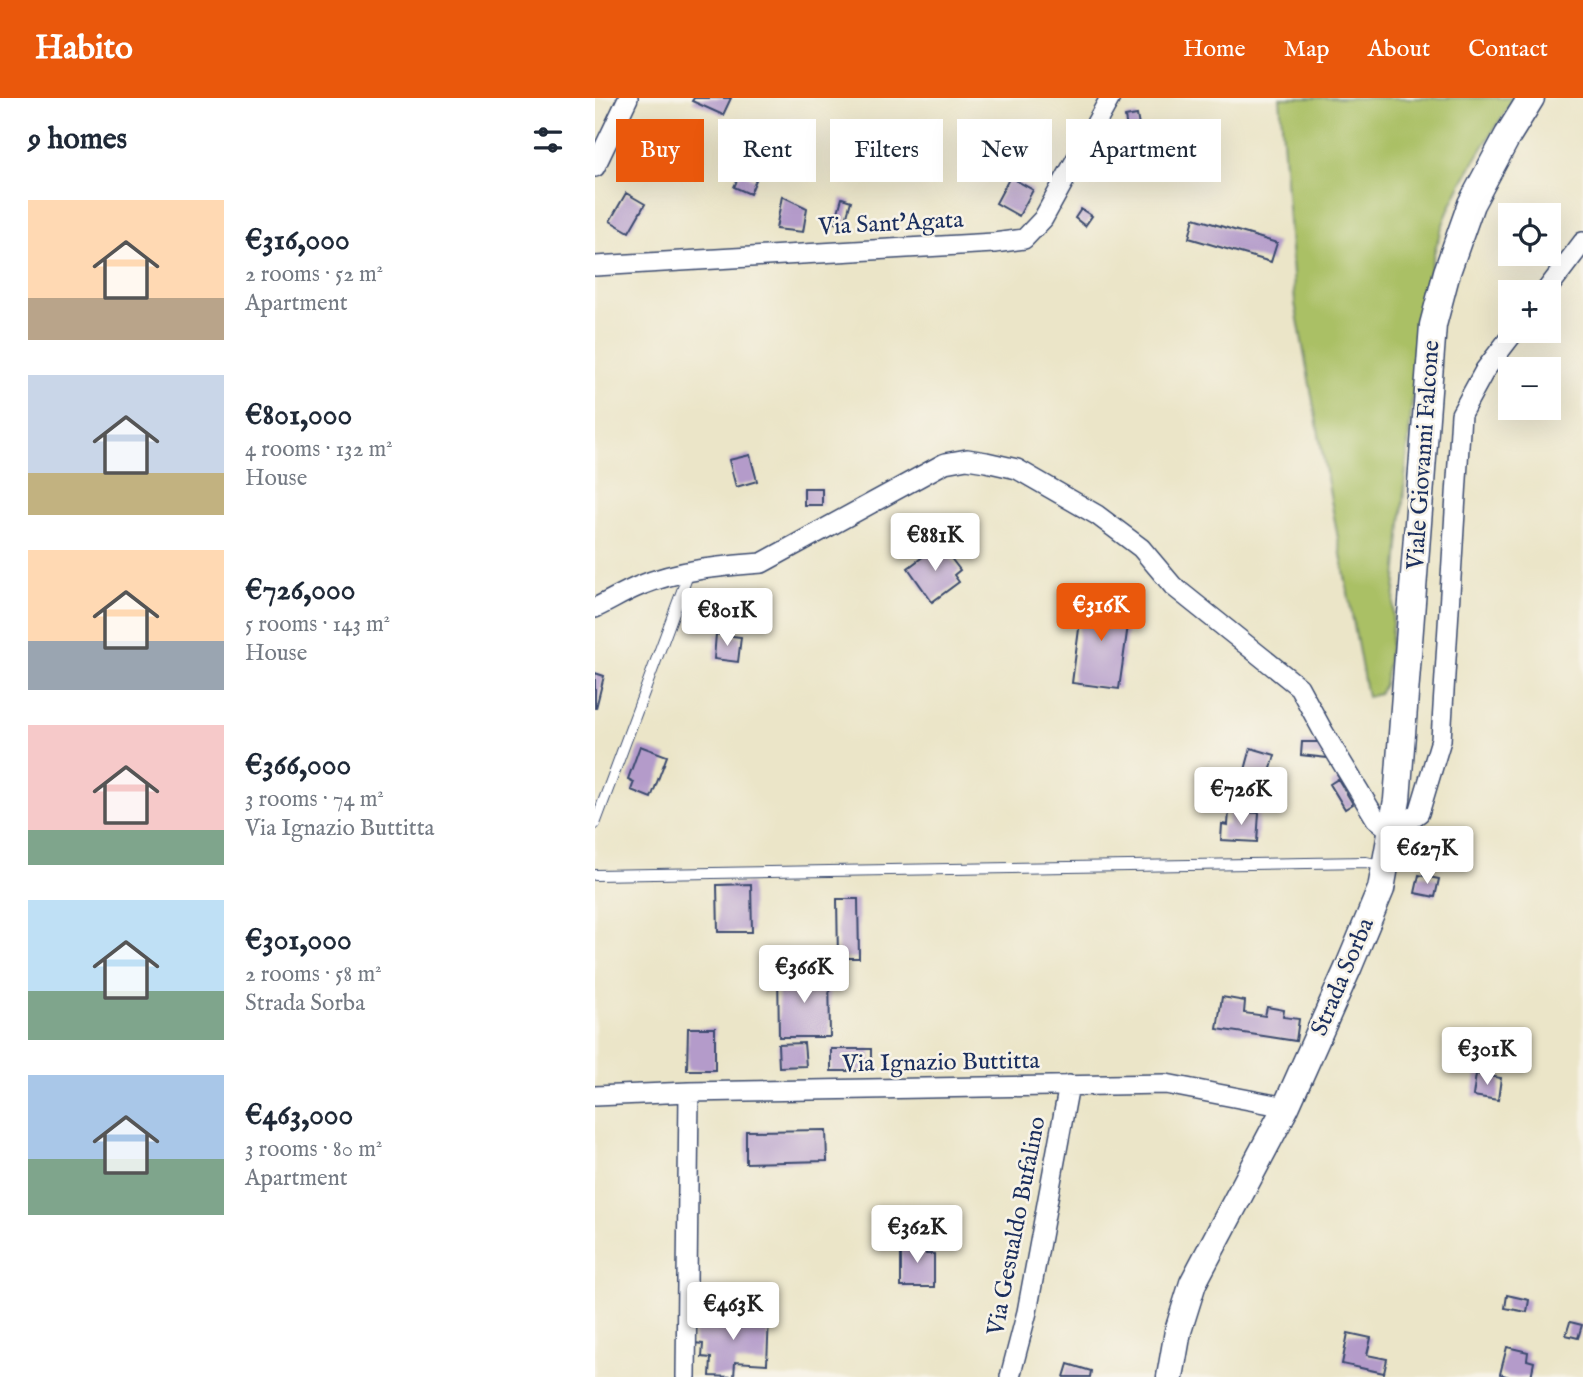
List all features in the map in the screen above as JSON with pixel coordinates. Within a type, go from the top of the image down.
[{"type":"street","points":[[595,167],[628,98]]},
{"type":"street","name":"Via Sant'Agata","points":[[595,265],[993,243],[1024,239],[1042,219],[1110,98]]},
{"type":"street","name":"Viale Giovanni Falcone","points":[[1392,832],[1398,786],[1433,325],[1447,272],[1471,204],[1531,98]]},
{"type":"street","points":[[1554,280],[1583,242]]},
{"type":"street","points":[[595,608],[640,585],[689,572],[761,563],[945,463],[967,459],[1017,469],[1097,515],[1141,548],[1173,586],[1299,687],[1376,819],[1392,832],[1419,813],[1441,740],[1461,414],[1485,370],[1506,343]]},
{"type":"street","name":"Strada Sorba","points":[[1170,1377],[1178,1331],[1193,1283],[1286,1107],[1349,966],[1381,889],[1392,832]]},
{"type":"street","name":"Via Ignazio Buttitta","points":[[595,1096],[1165,1084],[1286,1107]]},
{"type":"street","name":"Via Gesualdo Bufalino","points":[[1010,1377],[1027,1312],[1069,1085]]},
{"type":"street","points":[[686,1377],[689,1092]]},
{"type":"lane","points":[[595,824],[689,572]]},
{"type":"lane","points":[[595,875],[1366,862],[1386,866]]},
{"type":"green space","points":[[1280,98],[1514,98],[1452,203],[1429,271],[1419,324],[1390,647],[1384,685],[1379,694],[1367,697],[1295,303]]},
{"type":"building","points":[[694,98],[731,98],[723,115],[692,101]]},
{"type":"building","points":[[1137,115],[1138,119],[1125,119]]},
{"type":"building","points":[[736,182],[755,182],[750,194],[734,187]]},
{"type":"building","points":[[1007,182],[1019,182],[1033,190],[1019,216],[996,203]]},
{"type":"building","points":[[626,193],[645,204],[629,232],[610,221]]},
{"type":"building","points":[[782,196],[807,208],[803,232],[776,229]]},
{"type":"building","points":[[842,198],[851,201],[844,226],[835,223]]},
{"type":"building","points":[[1081,209],[1092,216],[1085,226],[1075,218]]},
{"type":"building","points":[[1194,218],[1277,243],[1271,262],[1189,238]]},
{"type":"building","points":[[750,455],[757,481],[736,487],[729,460]]},
{"type":"building","points":[[804,488],[822,488],[822,505],[804,505]]},
{"type":"building","points":[[940,544],[960,570],[954,575],[959,582],[932,602],[908,568]]},
{"type":"building","points":[[1083,598],[1131,604],[1119,689],[1072,683]]},
{"type":"building","points":[[716,634],[741,637],[738,662],[714,659]]},
{"type":"building","points":[[595,673],[604,676],[596,708],[595,708]]},
{"type":"building","points":[[1302,742],[1322,742],[1328,758],[1301,755]]},
{"type":"building","points":[[640,746],[667,756],[651,798],[631,790],[634,782],[628,779]]},
{"type":"building","points":[[1251,748],[1275,755],[1265,789],[1249,784],[1253,772],[1245,770]]},
{"type":"building","points":[[1338,779],[1353,804],[1345,809],[1330,784]]},
{"type":"building","points":[[1229,811],[1259,813],[1257,842],[1221,840],[1222,824],[1228,825]]},
{"type":"building","points":[[1419,875],[1439,879],[1435,897],[1415,893]]},
{"type":"building","points":[[751,884],[752,932],[718,932],[717,885]]},
{"type":"building","points":[[837,899],[858,899],[859,958],[838,958]]},
{"type":"building","points":[[778,972],[829,972],[830,1037],[779,1037]]},
{"type":"building","points":[[1222,997],[1245,1001],[1244,1013],[1265,1016],[1267,1007],[1284,1010],[1283,1017],[1299,1019],[1296,1041],[1217,1029]]},
{"type":"building","points":[[688,1028],[715,1028],[715,1070],[687,1070]]},
{"type":"building","points":[[804,1043],[806,1066],[779,1067],[778,1044]]},
{"type":"building","points":[[831,1049],[871,1049],[871,1071],[831,1071]]},
{"type":"building","points":[[1476,1074],[1501,1078],[1498,1100],[1473,1096]]},
{"type":"building","points":[[826,1130],[827,1161],[746,1163],[746,1131]]},
{"type":"building","points":[[901,1241],[926,1241],[926,1254],[934,1254],[934,1287],[901,1287]]},
{"type":"building","points":[[1507,1295],[1529,1300],[1527,1312],[1505,1308]]},
{"type":"building","points":[[727,1314],[769,1317],[767,1364],[735,1362],[734,1377],[710,1376],[711,1358],[702,1357],[703,1344],[694,1343],[695,1319],[726,1321]]},
{"type":"building","points":[[1570,1322],[1582,1325],[1578,1338],[1566,1335]]},
{"type":"building","points":[[1348,1333],[1371,1338],[1367,1355],[1387,1359],[1384,1373],[1342,1364]]},
{"type":"building","points":[[1507,1347],[1528,1352],[1527,1360],[1534,1362],[1531,1377],[1509,1377],[1500,1374]]},
{"type":"building","points":[[1068,1364],[1091,1371],[1090,1377],[1064,1377]]}]
